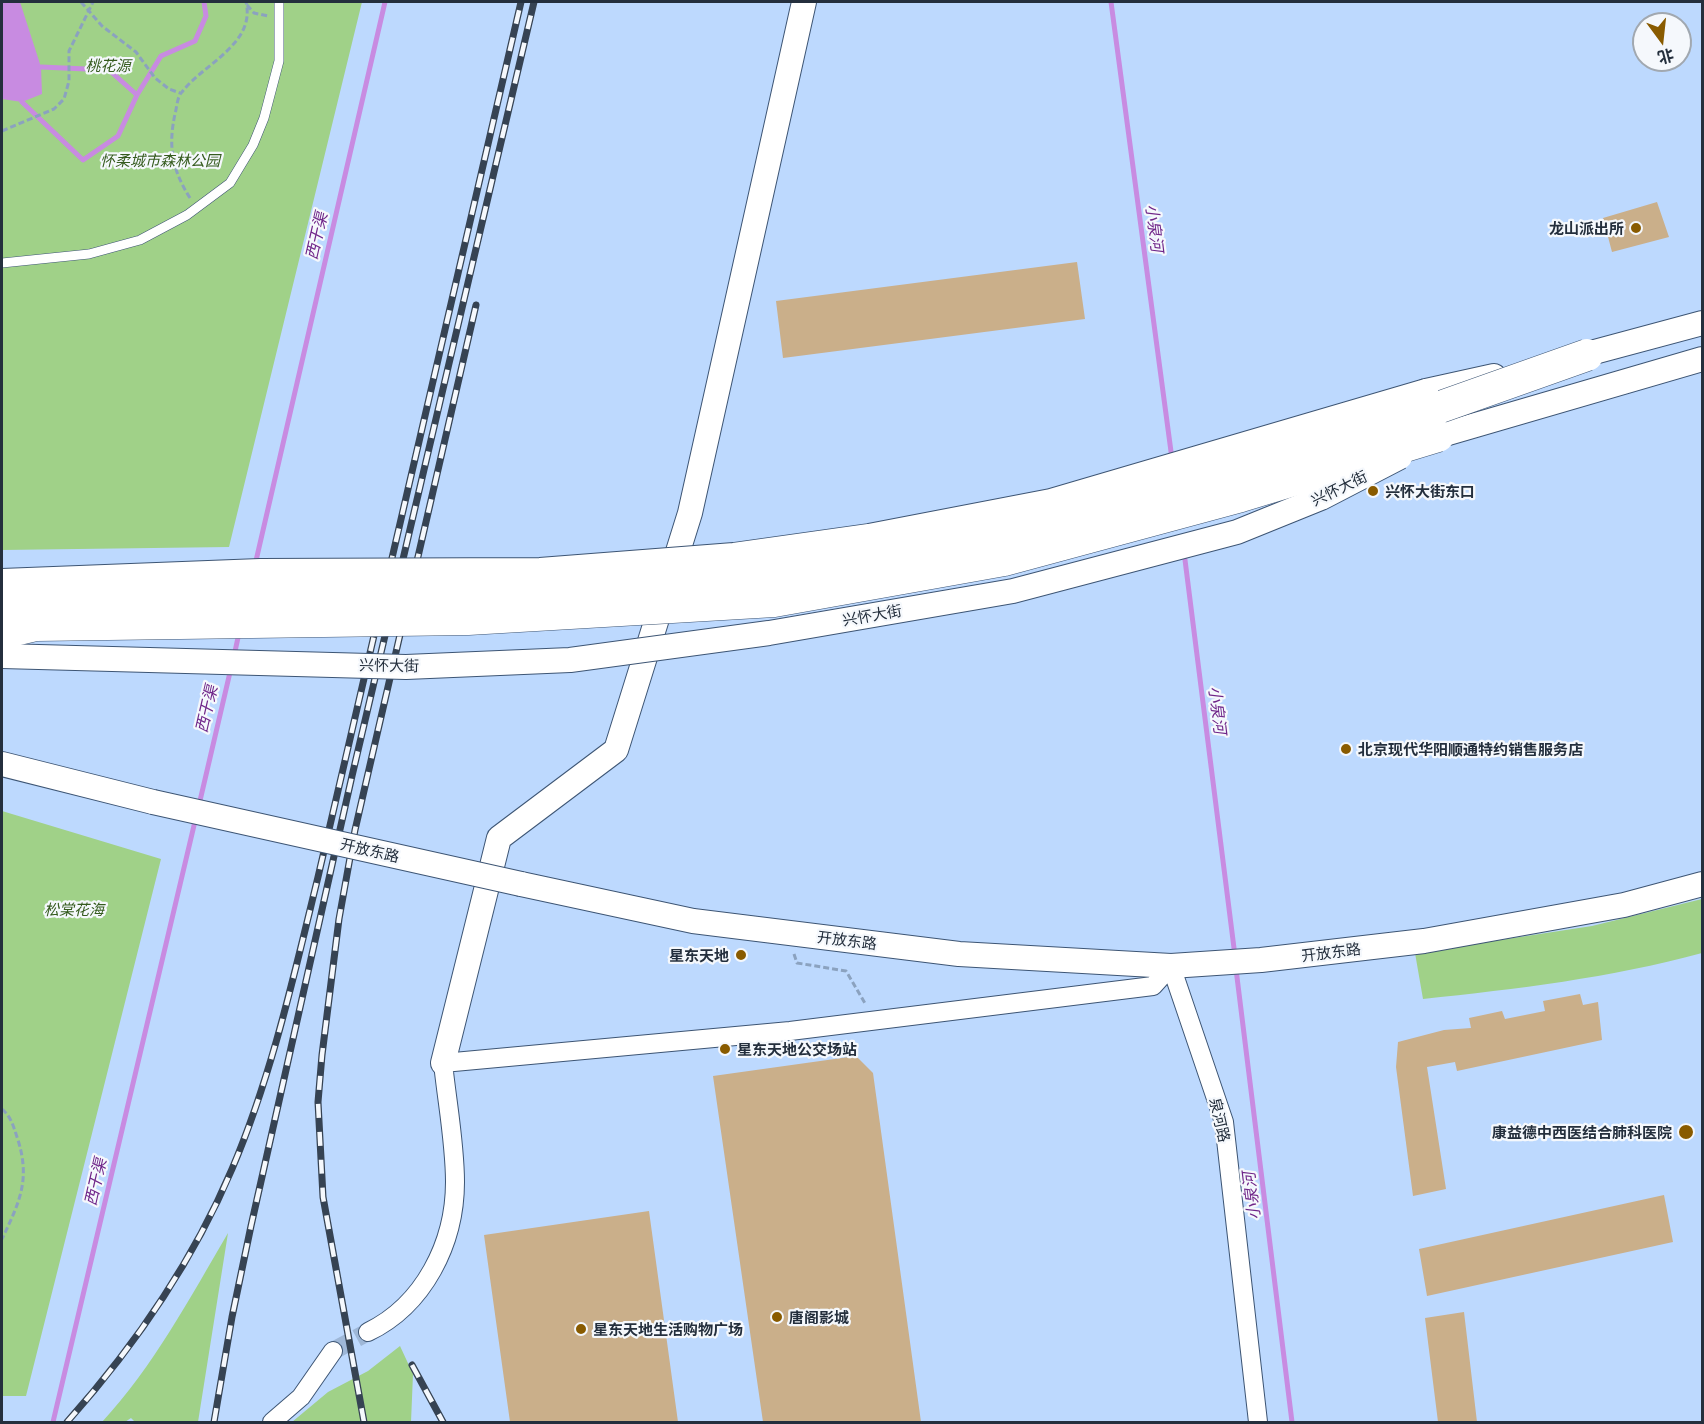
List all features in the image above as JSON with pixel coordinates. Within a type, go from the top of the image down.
[{"type":"highway","points":[[2,603],[494,592],[761,578],[991,537],[1398,422],[1587,355]]},
{"type":"highway","points":[[2,633],[36,625],[468,619],[774,601],[1004,560],[1241,496],[1438,436]]},
{"type":"main road","points":[[443,1063],[500,838],[616,750],[690,513],[804,2]]},
{"type":"main road","points":[[2,581],[260,571],[540,570],[734,555],[869,536],[1051,501],[1426,391],[1587,355],[1702,323]]},
{"type":"main road","name":"兴怀大街","points":[[2,656],[406,667],[570,660],[769,633],[1013,591],[1237,532],[1322,498],[1438,436],[1702,359]]},
{"type":"main road","name":"开放东路","points":[[2,764],[153,801],[693,921],[959,954],[1183,965],[1262,960],[1424,941],[1624,905],[1702,884]]},
{"type":"street","points":[[368,1332],[391,1321],[422,1289],[447,1242],[455,1182],[443,1063],[875,1021],[1153,986],[1183,965]]},
{"type":"street","name":"泉河路","points":[[1183,965],[1224,1122],[1258,1422]]},
{"type":"street","points":[[272,1422],[301,1397],[333,1351]]},
{"type":"lane","points":[[2,263],[89,254],[141,240],[197,208],[230,183],[261,127],[279,61],[279,6]]},
{"type":"path","points":[[81,2],[102,26],[136,52],[155,78],[169,89],[180,93]]},
{"type":"path","points":[[2,131],[54,109],[64,99],[69,81],[69,51],[93,2]]},
{"type":"path","points":[[246,3],[254,13],[262,16],[270,16],[279,6]]},
{"type":"path","points":[[197,208],[180,182],[171,158],[171,133],[180,93],[227,50],[244,30],[246,3]]},
{"type":"path","points":[[786,933],[797,963],[846,971],[875,1021]]},
{"type":"path","points":[[2,1109],[10,1116],[25,1161],[20,1200],[2,1239]]},
{"type":"green space","name":"怀柔城市森林公园","points":[[2,2],[362,2],[229,547],[2,550]]},
{"type":"green space","name":"松棠花海","points":[[2,811],[161,859],[26,1396],[2,1396]]},
{"type":"green space","points":[[1702,899],[1702,953],[1598,976],[1423,999],[1415,953],[1592,926]]},
{"type":"green space","points":[[228,1233],[198,1422],[135,1422],[131,1418],[125,1422],[102,1422],[154,1355]]},
{"type":"green space","points":[[400,1346],[413,1374],[411,1422],[292,1422],[328,1392],[368,1371]]},
{"type":"shaded area","points":[[2,2],[20,2],[41,67],[42,94],[22,102],[2,99]]},
{"type":"building","name":"龙山派出所","points":[[1657,202],[1669,237],[1612,252],[1603,218]]},
{"type":"building","points":[[1077,262],[1085,319],[783,358],[776,301]]},
{"type":"building","points":[[1580,994],[1583,1005],[1598,1002],[1602,1040],[1457,1071],[1455,1062],[1427,1067],[1446,1189],[1413,1196],[1396,1067],[1398,1042],[1444,1030],[1471,1028],[1469,1018],[1502,1011],[1505,1019],[1545,1011],[1543,1001]]},
{"type":"building","points":[[856,1056],[873,1073],[921,1422],[763,1422],[713,1076]]},
{"type":"building","points":[[1664,1195],[1673,1242],[1427,1296],[1419,1249]]},
{"type":"building","name":"星东天地生活购物广场","points":[[649,1211],[678,1422],[510,1422],[484,1235]]},
{"type":"building","points":[[1464,1312],[1477,1422],[1438,1422],[1425,1318]]},
{"type":"waterway","points":[[41,67],[109,70],[137,95],[161,56],[195,41],[206,16],[204,2]]},
{"type":"waterway","name":"西干渠","points":[[255,565],[385,2]]},
{"type":"waterway","name":"小泉河","points":[[1111,2],[1172,459]]},
{"type":"waterway","points":[[22,102],[83,160],[118,136],[137,95]]},
{"type":"waterway","name":"小泉河","points":[[1184,552],[1235,956]]},
{"type":"waterway","name":"西干渠","points":[[234,656],[239,633]]},
{"type":"waterway","name":"西干渠","points":[[199,805],[231,668]]},
{"type":"waterway","name":"西干渠","points":[[53,1422],[196,817]]},
{"type":"waterway","name":"小泉河","points":[[1236,969],[1292,1422]]},
{"type":"tunnel","points":[[333,1351],[368,1332]]},
{"type":"railway","points":[[67,1422],[116,1364],[180,1270],[232,1169],[259,1098],[281,1025],[318,877],[521,2]]},
{"type":"railway","points":[[214,1422],[251,1226],[352,776],[534,2]]},
{"type":"railway","points":[[364,1422],[323,1197],[318,1102],[322,1055],[339,919],[355,830],[476,305]]},
{"type":"railway","points":[[412,1365],[443,1422]]},
{"type":"place","name":"龙山派出所","points":[[1636,228]]},
{"type":"place","name":"兴怀大街东口","points":[[1373,491]]},
{"type":"place","name":"北京现代华阳顺通特约销售服务店","points":[[1346,749]]},
{"type":"place","name":"星东天地","points":[[741,955]]},
{"type":"place","name":"星东天地公交场站","points":[[725,1049]]},
{"type":"place","name":"康益德中西医结合肺科医院","points":[[1686,1132]]},
{"type":"place","name":"唐阁影城","points":[[777,1317]]},
{"type":"place","name":"星东天地生活购物广场","points":[[581,1329]]},
{"type":"park label","name":"桃花源","points":[[108,65]]}]
